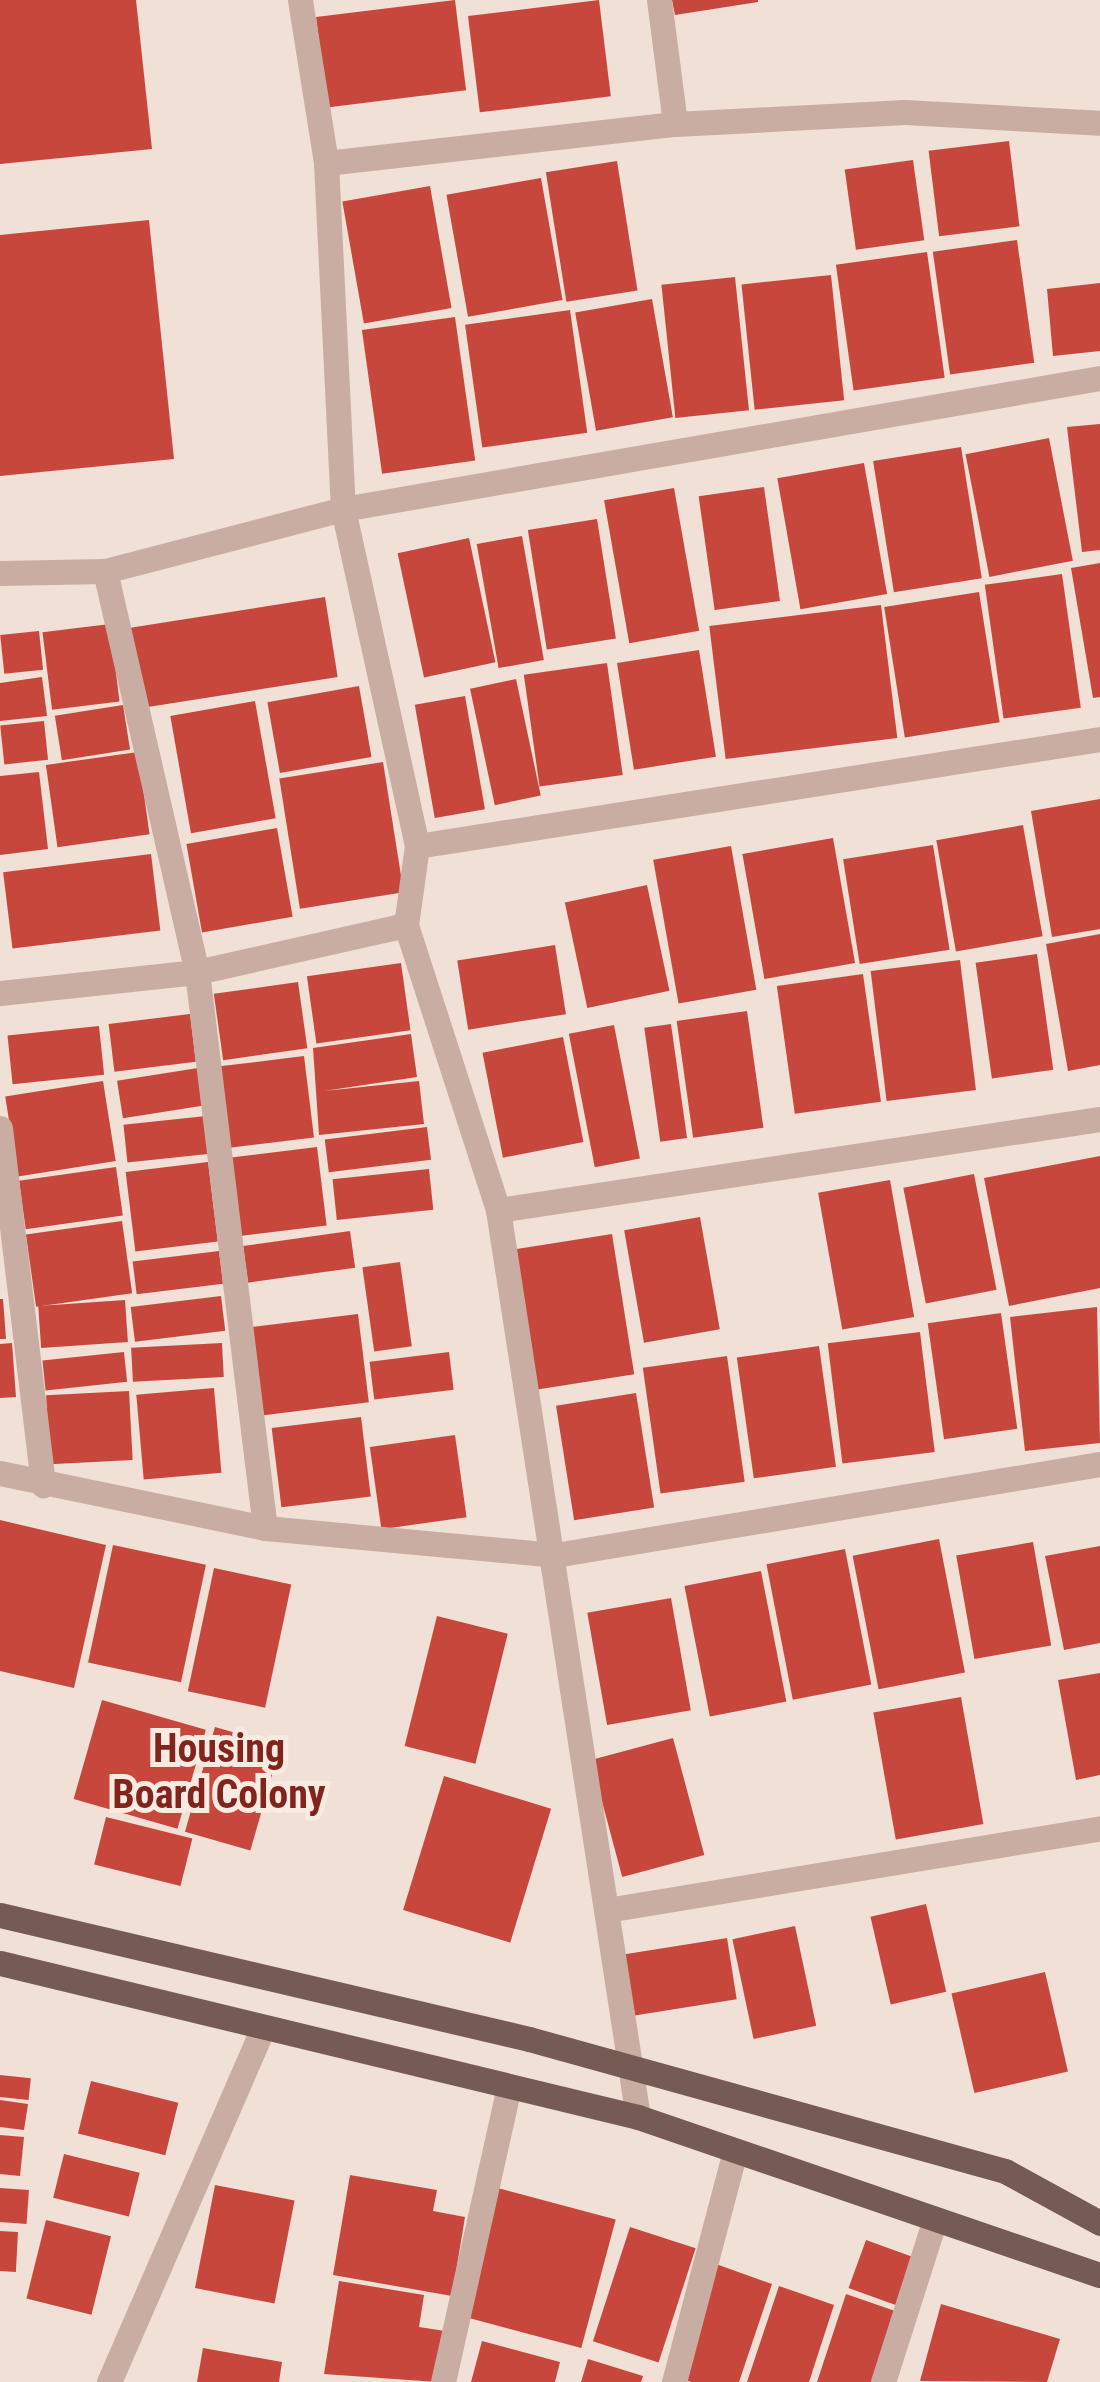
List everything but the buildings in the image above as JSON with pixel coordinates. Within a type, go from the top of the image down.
[{"type":"main road","points":[[0,1915],[630,2067],[1005,2171],[1100,2223]]},
{"type":"main road","points":[[0,1963],[261,2033],[638,2117],[734,2154],[1100,2275]]},
{"type":"street","points":[[300,0],[326,163],[343,509],[416,846],[406,925],[498,1210],[555,1555],[638,2117]]},
{"type":"street","points":[[659,0],[675,124]]},
{"type":"street","points":[[326,163],[675,124],[905,112],[1100,123]]},
{"type":"street","points":[[0,574],[105,570],[343,509],[1100,378]]},
{"type":"street","points":[[105,570],[196,972],[264,1528]]},
{"type":"street","points":[[416,846],[1100,739]]},
{"type":"street","points":[[0,993],[196,972],[406,925]]},
{"type":"street","points":[[498,1210],[1100,1119]]},
{"type":"street","points":[[0,1128],[43,1485]]},
{"type":"street","points":[[0,1473],[264,1528],[555,1555],[1100,1464]]},
{"type":"street","points":[[607,1910],[1100,1828]]},
{"type":"street","points":[[109,2382],[261,2033]]},
{"type":"street","points":[[443,2382],[509,2086]]},
{"type":"street","points":[[674,2382],[734,2154]]},
{"type":"street","points":[[883,2382],[934,2222]]},
{"type":"district","name":"Housing Board Colony","points":[[219,1772]]}]
